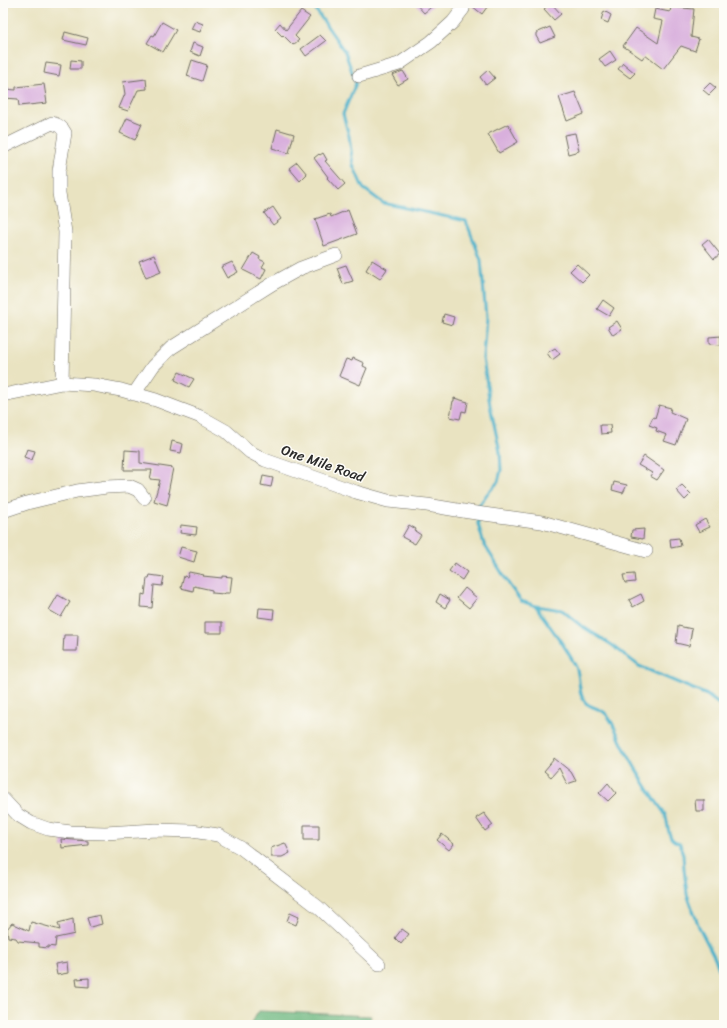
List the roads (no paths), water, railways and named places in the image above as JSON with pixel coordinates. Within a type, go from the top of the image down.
[{"type":"street","points":[[359,76],[399,64],[431,42],[453,22],[463,8],[464,3]]},
{"type":"street","points":[[3,147],[52,123],[62,128],[65,133],[59,171],[59,193],[65,232],[62,382]]},
{"type":"street","points":[[134,394],[153,366],[171,348],[272,284],[301,268],[336,255]]},
{"type":"street","name":"One Mile Road","points":[[3,395],[62,382],[94,385],[134,394],[156,400],[201,417],[226,431],[250,452],[265,460],[356,492],[388,501],[427,505],[542,522],[646,551]]},
{"type":"street","points":[[3,511],[27,503],[77,491],[107,486],[129,486],[138,490],[144,498]]},
{"type":"street","points":[[3,799],[18,815],[31,823],[48,829],[72,832],[105,833],[156,830],[192,831],[218,835],[241,848],[318,907],[379,964]]},
{"type":"waterway","points":[[311,3],[345,52],[356,83],[343,114],[349,136],[353,165],[363,188],[383,203],[466,221],[481,260],[486,317],[483,358],[490,405],[500,452],[501,470],[498,482],[487,494],[478,507],[478,510]]},
{"type":"waterway","points":[[478,516],[478,524],[484,544],[521,601],[536,606],[562,610],[580,625],[612,645],[639,666],[707,695],[724,708]]},
{"type":"waterway","points":[[536,606],[572,659],[576,667],[581,694],[585,702],[590,706],[604,712],[614,725],[623,746],[637,771],[665,814],[670,836],[673,840],[680,844],[683,855],[687,894],[699,927],[715,958],[723,981],[724,990]]}]
